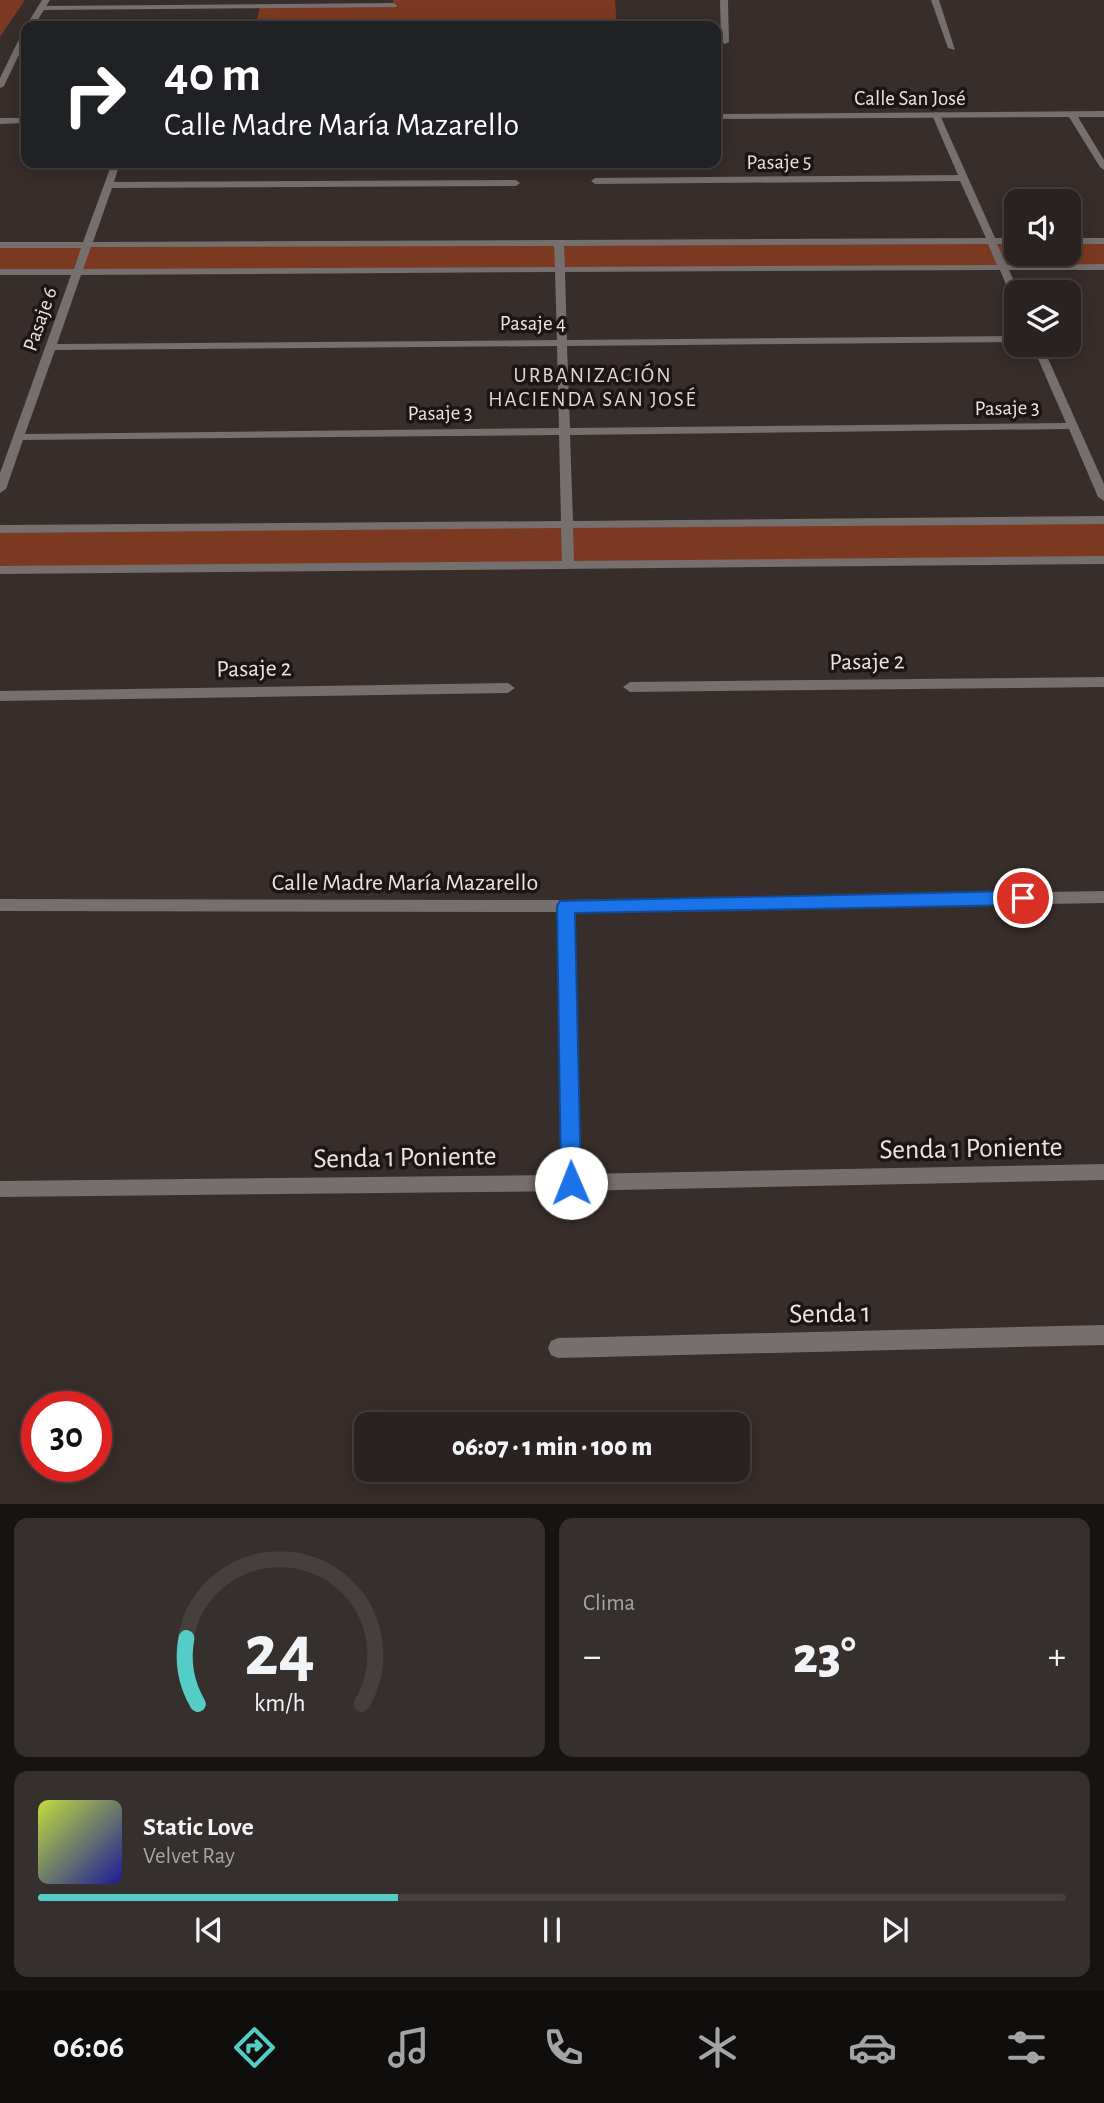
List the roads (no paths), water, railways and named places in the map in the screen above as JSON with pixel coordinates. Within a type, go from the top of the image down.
[{"type":"street","points":[[33,21],[46,0]]},
{"type":"street","points":[[724,0],[726,42]]},
{"type":"street","points":[[935,0],[952,48]]},
{"type":"street","points":[[41,8],[393,5]]},
{"type":"street","points":[[0,86],[21,43]]},
{"type":"street","points":[[1072,114],[1104,167]]},
{"type":"street","name":"Calle San José","points":[[721,117],[1104,114]]},
{"type":"street","points":[[936,115],[1008,280]]},
{"type":"street","points":[[0,121],[21,121]]},
{"type":"street","name":"Pasaje 6","points":[[0,489],[114,168]]},
{"type":"street","name":"Pasaje 5","points":[[595,181],[964,178]]},
{"type":"street","points":[[108,186],[516,183]]},
{"type":"street","points":[[0,245],[1004,241]]},
{"type":"street","points":[[1081,241],[1104,241]]},
{"type":"street","points":[[559,242],[568,565]]},
{"type":"street","points":[[0,272],[1104,267]]},
{"type":"street","name":"Pasaje 4","points":[[51,347],[1004,339]]},
{"type":"street","points":[[1042,357],[1104,497]]},
{"type":"street","name":"Pasaje 3","points":[[18,437],[1073,426]]},
{"type":"street","points":[[0,528],[1104,520]]},
{"type":"street","points":[[0,570],[1104,560]]},
{"type":"street","name":"Pasaje 2","points":[[630,687],[1104,682]]},
{"type":"street","name":"Pasaje 2","points":[[0,696],[508,688]]},
{"type":"street","name":"Calle Madre María Mazarello","points":[[0,905],[566,906],[1104,897]]},
{"type":"street","points":[[566,906],[571,1183]]},
{"type":"street","name":"Senda 1 Poniente","points":[[0,1189],[571,1183],[1104,1172]]},
{"type":"street","name":"Senda 1","points":[[558,1348],[1104,1335]]},
{"type":"district","name":"URBANIZACIÓN HACIENDA SAN JOSÉ","points":[[593,387]]}]
